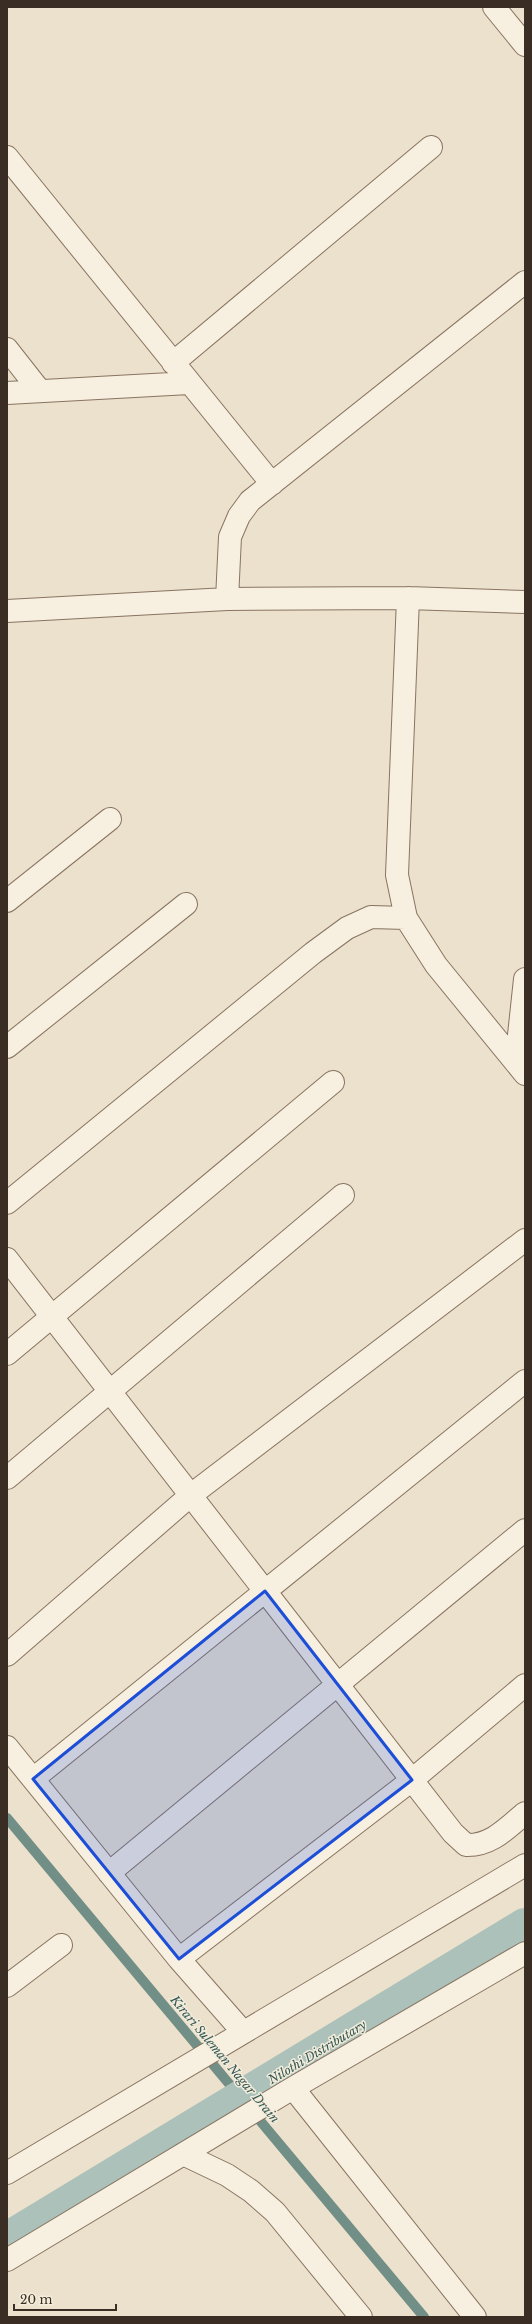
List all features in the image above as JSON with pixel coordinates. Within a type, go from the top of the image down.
[{"type":"street","points":[[494,7],[525,45]]},
{"type":"street","points":[[173,363],[431,148]]},
{"type":"street","points":[[7,157],[272,484]]},
{"type":"street","points":[[227,599],[230,537],[239,516],[250,501],[525,282]]},
{"type":"street","points":[[7,348],[40,391]]},
{"type":"street","points":[[7,393],[190,383]]},
{"type":"street","points":[[408,598],[397,875],[406,918],[436,965],[521,1068]]},
{"type":"street","points":[[7,611],[227,599],[408,598],[525,602]]},
{"type":"street","points":[[7,901],[110,819]]},
{"type":"street","points":[[7,1047],[186,904]]},
{"type":"street","points":[[7,1203],[314,953],[347,928],[372,918],[406,918]]},
{"type":"street","points":[[521,1068],[525,979]]},
{"type":"street","points":[[7,1354],[53,1318],[333,1082]]},
{"type":"street","points":[[7,1478],[111,1392],[343,1195]]},
{"type":"street","points":[[7,1655],[191,1495],[525,1240]]},
{"type":"street","points":[[7,1259],[453,1833],[466,1845],[478,1845],[492,1839],[525,1813]]},
{"type":"street","points":[[33,1779],[525,1381]]},
{"type":"street","points":[[110,1873],[525,1530]]},
{"type":"street","points":[[179,1959],[412,1780],[525,1685]]},
{"type":"street","points":[[7,1747],[179,1959],[238,2035]]},
{"type":"street","points":[[7,2173],[525,1865]]},
{"type":"street","points":[[7,1986],[61,1945]]},
{"type":"street","points":[[7,2260],[293,2088],[525,1953]]},
{"type":"street","points":[[293,2088],[475,2317]]},
{"type":"street","points":[[183,2154],[227,2175],[250,2191],[275,2212],[361,2317]]},
{"type":"highlighted area","points":[[265,1591],[412,1780],[179,1959],[33,1779]]},
{"type":"waterway","name":"Kirari Suleman Nagar Drain","points":[[7,1818],[424,2317]]},
{"type":"waterway","name":"Nilothi Distributary","points":[[7,2240],[525,1926]]}]
